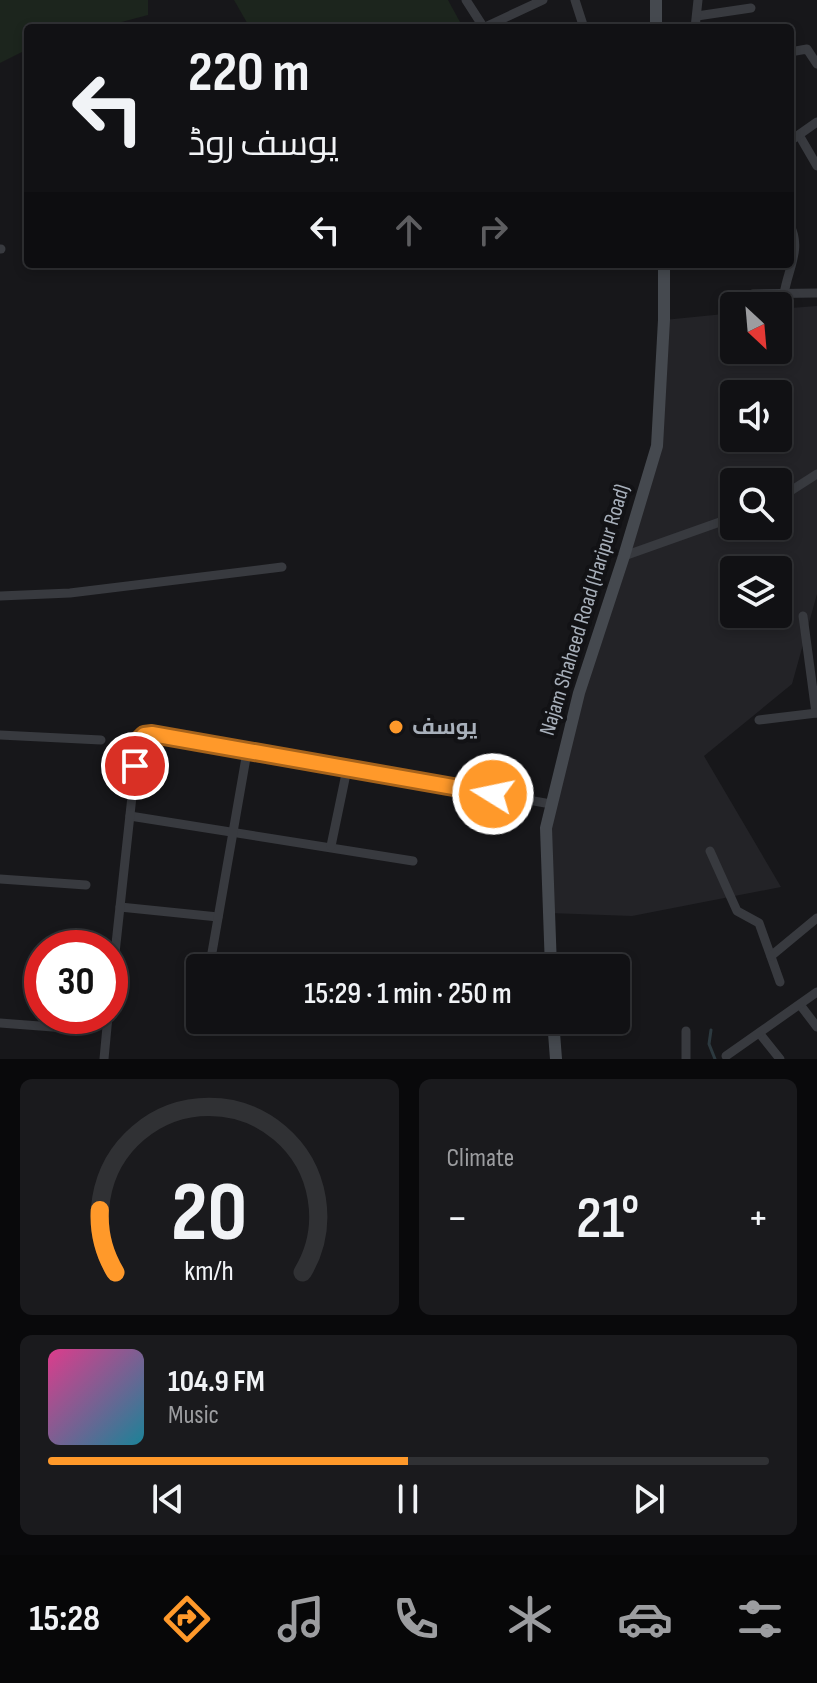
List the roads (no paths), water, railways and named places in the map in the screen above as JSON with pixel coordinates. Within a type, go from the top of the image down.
[{"type":"main road","points":[[656,0],[656,24]]},
{"type":"main road","name":"Najam Shaheed Road (Haripur Road)","points":[[550,954],[546,828],[579,693],[657,446],[664,268]]},
{"type":"main road","points":[[554,1034],[556,1059]]},
{"type":"street","points":[[466,0],[481,24]]},
{"type":"street","points":[[492,24],[543,0]]},
{"type":"street","points":[[575,0],[583,24]]},
{"type":"street","points":[[696,24],[698,0]]},
{"type":"street","points":[[697,16],[751,8]]},
{"type":"street","points":[[794,51],[807,49],[817,64]]},
{"type":"street","points":[[817,122],[794,138],[817,166]]},
{"type":"street","points":[[784,292],[788,268]]},
{"type":"street","points":[[792,294],[817,293]]},
{"type":"street","points":[[792,491],[817,474]]},
{"type":"street","points":[[808,481],[817,488]]},
{"type":"street","points":[[624,556],[720,522]]},
{"type":"street","points":[[0,596],[70,593],[282,567]]},
{"type":"street","points":[[759,720],[817,713],[803,616]]},
{"type":"street","points":[[0,735],[101,740]]},
{"type":"street","points":[[118,930],[138,741],[144,735],[551,804]]},
{"type":"street","points":[[212,954],[247,752]]},
{"type":"street","points":[[331,846],[347,769]]},
{"type":"street","points":[[130,816],[413,861]]},
{"type":"street","points":[[710,851],[737,911],[759,923],[780,982]]},
{"type":"street","points":[[0,879],[86,885]]},
{"type":"street","points":[[120,907],[218,917]]},
{"type":"street","points":[[771,956],[817,918]]},
{"type":"street","points":[[726,1056],[817,992]]},
{"type":"street","points":[[801,1006],[817,1027]]},
{"type":"street","points":[[0,1023],[24,1025]]},
{"type":"street","points":[[686,1031],[686,1059]]},
{"type":"street","points":[[104,1059],[106,1034]]},
{"type":"street","points":[[760,1034],[780,1059]]},
{"type":"waterway","points":[[711,1030],[709,1044],[715,1059]]},
{"type":"place","name":"یوسف","points":[[396,727]]}]
